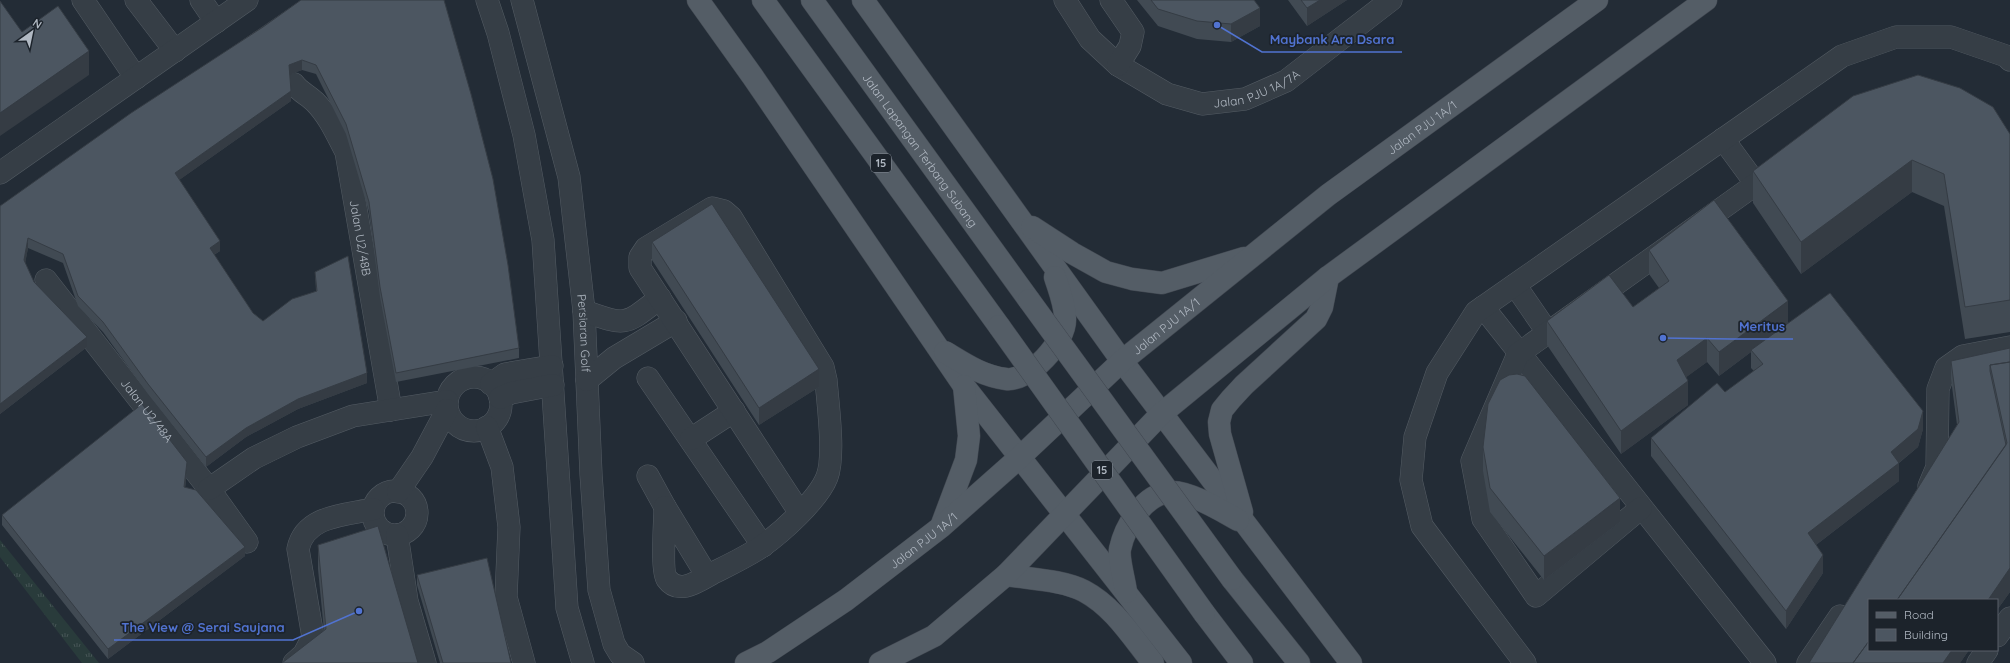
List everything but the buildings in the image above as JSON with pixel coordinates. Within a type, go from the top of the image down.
[{"type":"main road","points":[[698,0],[964,386],[1181,663]]},
{"type":"main road","name":"15","points":[[764,0],[1204,613],[1242,663]]},
{"type":"main road","name":"Jalan Lapangan Terbang Subang","points":[[812,0],[1232,579],[1299,663]]},
{"type":"main road","points":[[863,0],[1161,414],[1351,663]]},
{"type":"main road","name":"Jalan PJU 1A/1","points":[[746,663],[768,652],[846,600],[941,527],[1020,457],[1122,361],[1328,195],[1597,0]]},
{"type":"main road","points":[[880,663],[934,636],[1006,575],[1066,515],[1161,414],[1328,277],[1706,0]]},
{"type":"main road","points":[[1021,220],[1072,253],[1106,272],[1132,279],[1162,283],[1255,255]]},
{"type":"main road","points":[[939,348],[979,373],[1007,379],[1025,375],[1057,344],[1066,320],[1062,298],[1050,261]]},
{"type":"main road","points":[[1246,525],[1220,434],[1219,422],[1222,410],[1244,385],[1316,319],[1322,308],[1328,277]]},
{"type":"main road","points":[[941,527],[966,460],[969,436],[964,386]]},
{"type":"main road","points":[[1126,593],[1120,551],[1127,528],[1136,513],[1152,498],[1170,492],[1191,496],[1246,525]]},
{"type":"main road","points":[[1006,575],[1055,582],[1083,590],[1109,608],[1153,663]]},
{"type":"street","points":[[83,0],[136,78]]},
{"type":"street","points":[[136,0],[175,51]]},
{"type":"street","points":[[201,0],[216,22]]},
{"type":"street","points":[[0,173],[248,0]]},
{"type":"street","points":[[487,0],[498,33],[524,135],[543,240],[567,608],[583,663]]},
{"type":"street","name":"Jalan PJU 1A/7A","points":[[1065,0],[1090,39],[1118,65],[1167,94],[1202,104],[1245,99],[1286,81],[1391,0]]},
{"type":"street","points":[[1111,0],[1133,32],[1130,46],[1118,65]]},
{"type":"street","points":[[498,33],[507,21],[524,6]]},
{"type":"street","name":"Persiaran Golf","points":[[524,6],[568,177],[580,265],[584,311],[599,590],[614,644],[620,654],[633,663]]},
{"type":"street","points":[[1526,663],[1422,526],[1411,480],[1416,437],[1438,373],[1476,312],[1842,56],[1896,37],[1951,37],[2006,56],[2010,60]]},
{"type":"street","name":"Jalan U2/48B","points":[[294,84],[300,91],[315,101],[329,119],[346,152],[391,410]]},
{"type":"street","points":[[1723,139],[1756,184]]},
{"type":"street","points":[[1641,508],[1536,596],[1483,519],[1472,461],[1518,354],[1793,157]]},
{"type":"street","points":[[665,507],[664,574],[671,584],[680,587],[688,586],[762,546],[800,513],[820,491],[831,464],[826,380],[823,367],[731,217],[724,211],[712,208],[704,211],[642,252],[640,257],[640,268],[800,513]]},
{"type":"street","name":"Jalan U2/48A","points":[[46,280],[209,489],[247,542]]},
{"type":"street","points":[[1515,285],[1548,333]]},
{"type":"street","points":[[584,311],[612,321],[624,322],[635,317],[660,298]]},
{"type":"street","points":[[1483,307],[1518,354],[1765,663]]},
{"type":"street","points":[[587,380],[610,361],[676,322]]},
{"type":"street","points":[[1920,500],[1929,487],[1937,468],[1938,390],[1946,368],[1963,356],[2010,347]]},
{"type":"street","points":[[209,489],[254,458],[297,437],[353,416],[391,410],[450,412],[472,431],[487,427],[498,415],[496,391],[504,374],[553,375]]},
{"type":"street","points":[[404,495],[434,465],[450,412],[454,386],[464,379],[476,377],[496,391]]},
{"type":"street","points":[[648,378],[691,439],[762,546]]},
{"type":"street","points":[[691,439],[734,411]]},
{"type":"street","points":[[487,427],[502,467],[509,527],[506,597],[524,663]]},
{"type":"street","points":[[648,476],[707,576]]},
{"type":"street","points":[[385,494],[404,495],[415,503],[417,517],[410,529],[397,535],[390,535],[379,528],[375,522],[373,509],[376,503],[385,494]]},
{"type":"street","points":[[294,663],[304,654],[313,637],[298,549],[300,540],[312,526],[320,521],[373,509]]},
{"type":"street","points":[[397,535],[407,601],[425,663]]},
{"type":"street","points":[[1808,663],[1852,598]]},
{"type":"street","points":[[1998,635],[2010,618]]},
{"type":"street","points":[[1978,663],[1986,651]]},
{"type":"green space","points":[[0,540],[99,663],[82,663],[0,557]]},
{"type":"place","name":"Maybank Ara Dsara","points":[[1217,25]]},
{"type":"place","name":"Meritus","points":[[1663,338]]},
{"type":"place","name":"The View @ Serai Saujana","points":[[359,611]]}]
